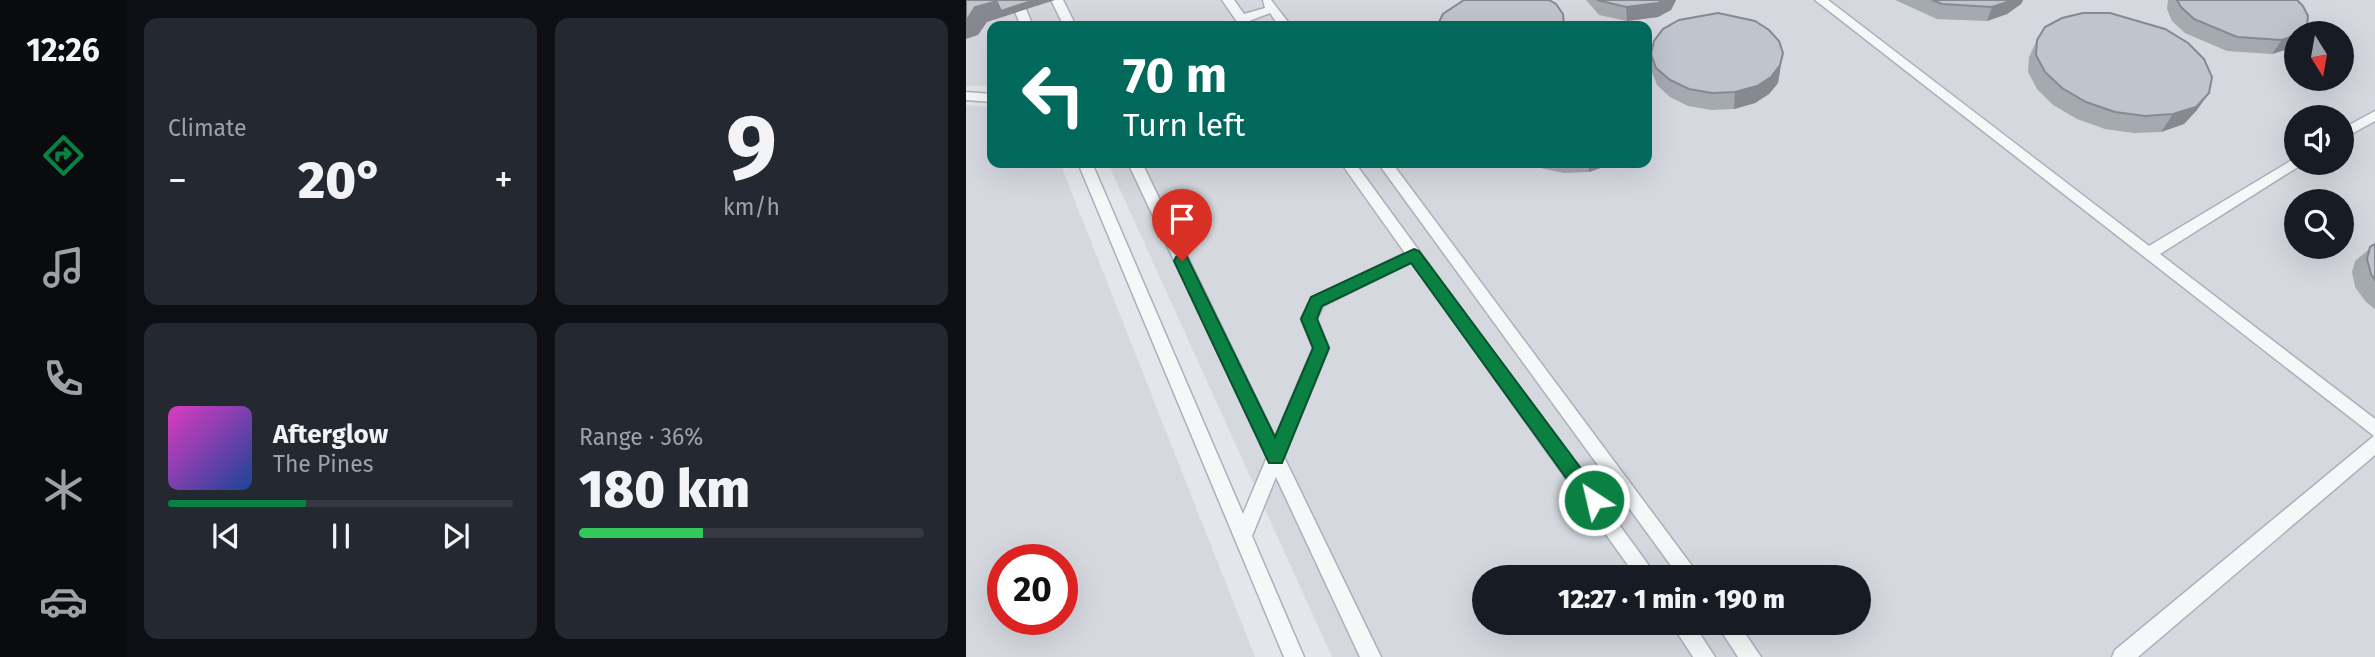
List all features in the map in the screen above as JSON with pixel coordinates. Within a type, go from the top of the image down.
[{"type":"lane","points":[[1016,0],[1025,21]]},
{"type":"lane","points":[[1057,0],[1068,21]]},
{"type":"lane","points":[[1228,0],[1243,21]]},
{"type":"lane","points":[[1821,0],[2375,429]]},
{"type":"lane","points":[[1247,21],[1269,5],[1280,21]]},
{"type":"lane","points":[[966,96],[987,98]]},
{"type":"lane","points":[[2354,128],[2375,115]]},
{"type":"lane","points":[[1087,168],[1294,657]]},
{"type":"lane","points":[[1137,168],[1371,657]]},
{"type":"lane","points":[[1352,168],[1640,565]]},
{"type":"lane","points":[[1389,168],[1682,565]]},
{"type":"lane","points":[[2148,254],[2284,171]]},
{"type":"lane","points":[[1243,535],[1321,348],[1309,319],[1317,302],[1414,255]]},
{"type":"lane","points":[[2123,657],[2375,444]]},
{"type":"lane","points":[[1689,635],[1705,657]]},
{"type":"lane","points":[[1735,635],[1751,657]]},
{"type":"shaded area","points":[[966,0],[2375,0],[2375,657],[1332,657],[1110,168],[1652,168],[1652,21],[987,21],[987,86],[966,86]]},
{"type":"shaded area","points":[[966,105],[987,107],[987,168],[1062,168],[1255,657],[966,657]]},
{"type":"building","points":[[966,0],[994,2],[975,7],[966,21]]},
{"type":"building","points":[[996,0],[1034,0],[1001,11]]},
{"type":"building","points":[[1464,0],[1549,0],[1556,4],[1563,14],[1564,21],[1440,21],[1443,14]]},
{"type":"building","points":[[1597,0],[1663,0],[1626,7]]},
{"type":"building","points":[[1932,0],[2013,0],[1992,7],[1942,4]]},
{"type":"building","points":[[2177,0],[2297,0],[2308,16],[2308,21],[2284,21],[2282,40],[2237,37],[2194,19]]},
{"type":"building","points":[[1718,13],[1755,21],[1779,41],[1783,53],[1780,65],[1771,77],[1757,86],[1735,92],[1712,93],[1689,89],[1670,80],[1656,68],[1652,57],[1654,41],[1663,29],[1679,20]]},
{"type":"building","points":[[2083,13],[2110,13],[2165,29],[2188,43],[2204,59],[2212,77],[2209,93],[2196,107],[2173,114],[2145,116],[2115,112],[2086,102],[2062,88],[2045,72],[2036,55],[2037,40],[2045,27],[2062,18]]},
{"type":"building","points":[[2375,244],[2375,280],[2367,259],[2370,247]]},
{"type":"route","points":[[1182,261],[1276,457],[1321,348],[1309,319],[1317,302],[1414,255],[1594,500]]}]
